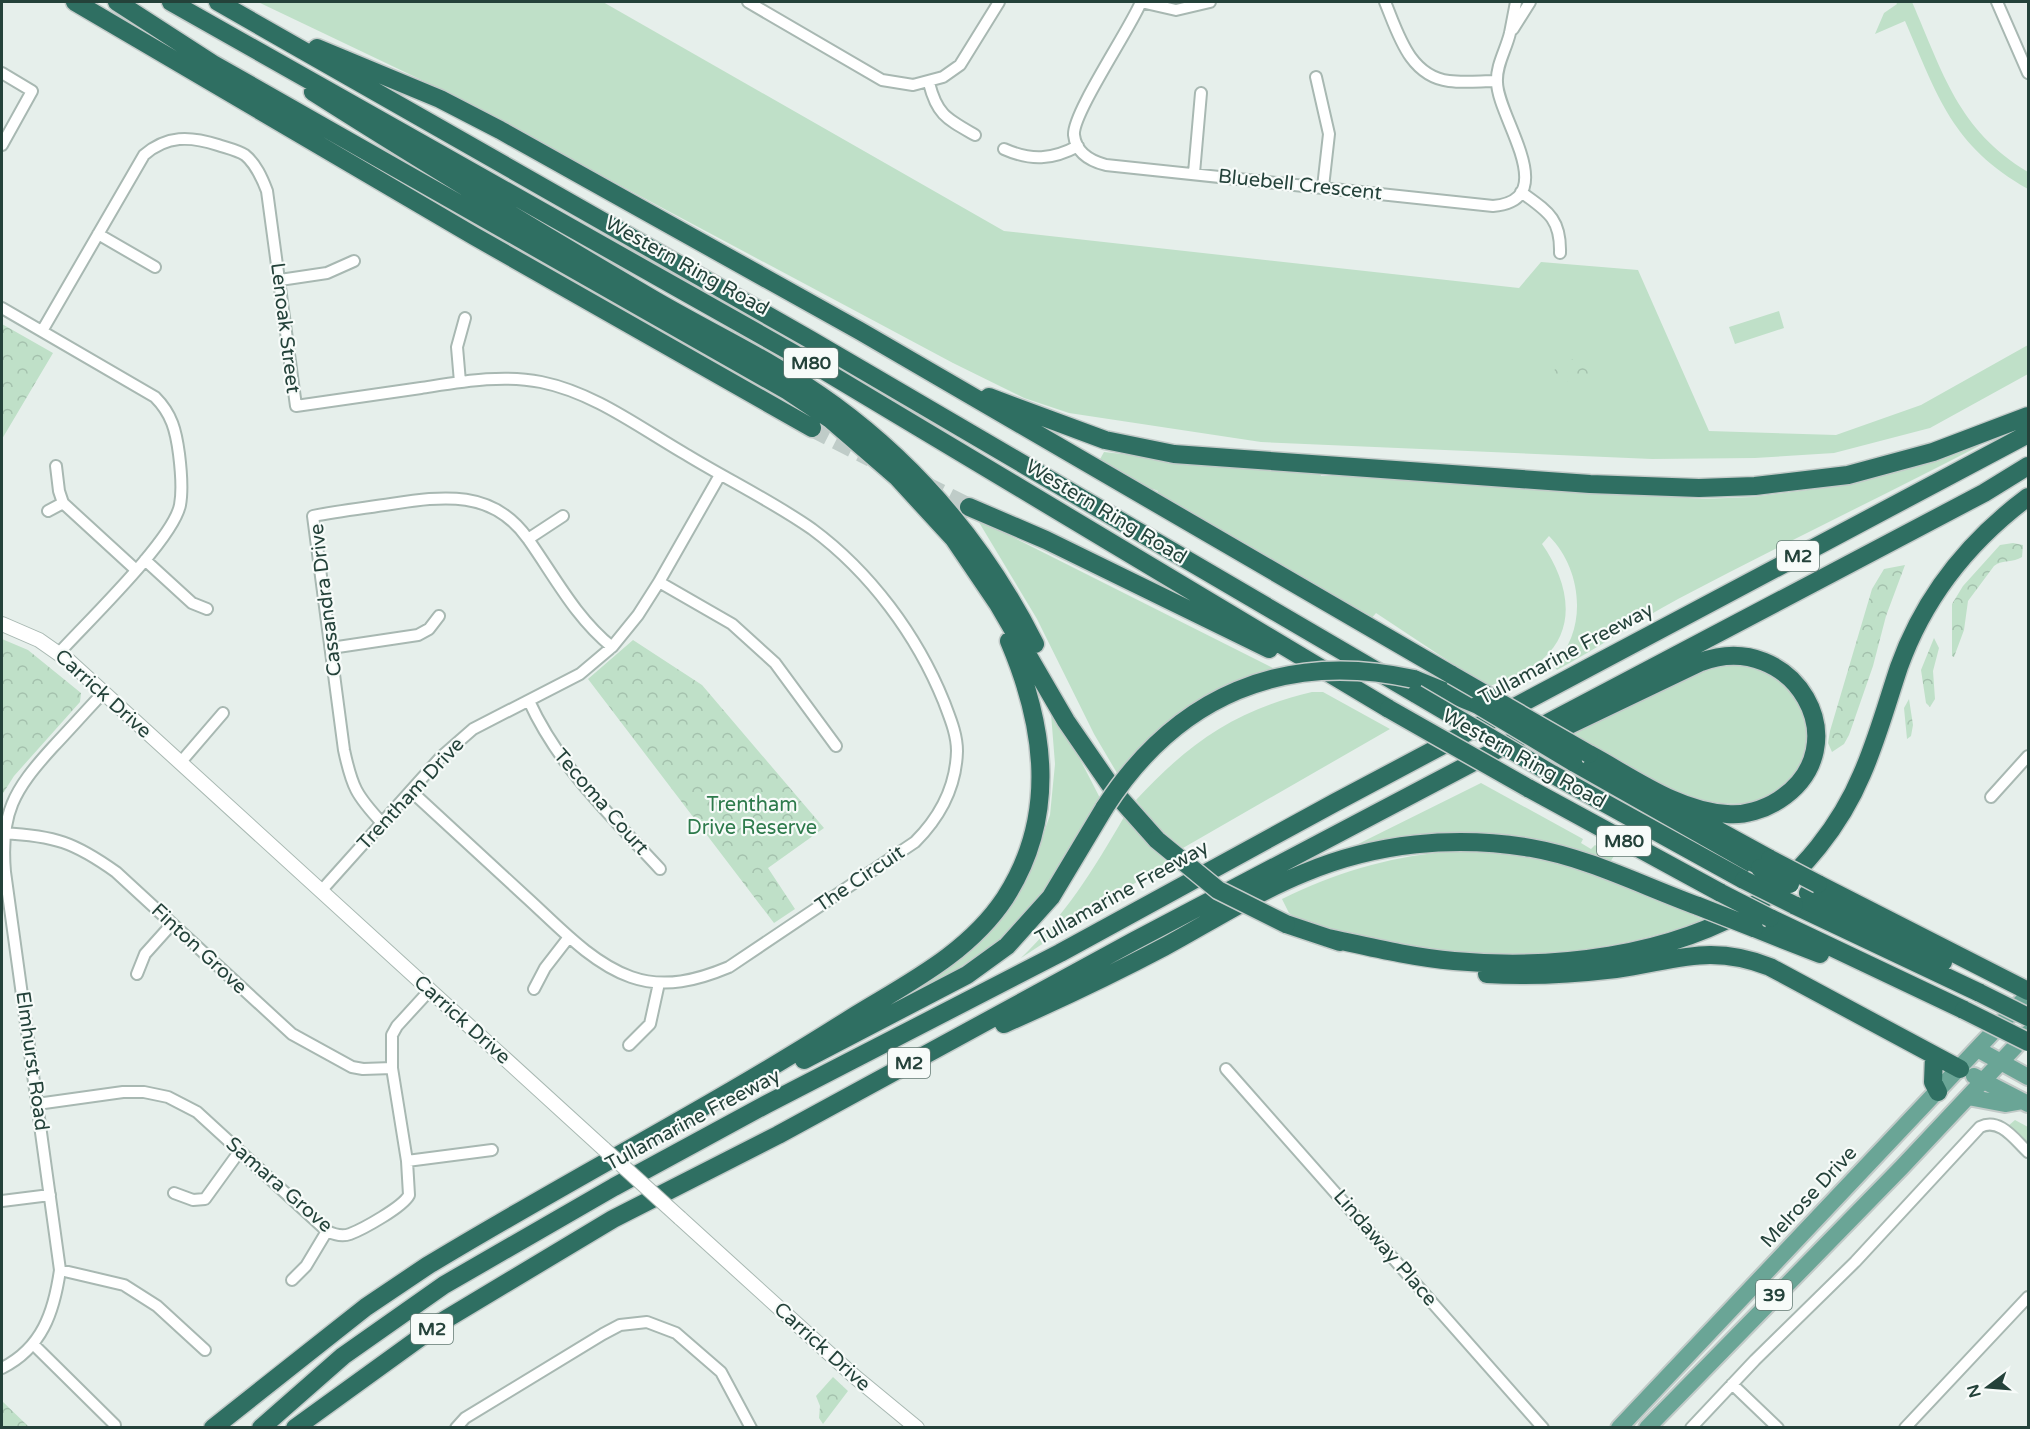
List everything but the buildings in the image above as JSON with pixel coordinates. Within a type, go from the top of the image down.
[{"type":"highway","points":[[75,2],[474,236],[812,428]]},
{"type":"highway","points":[[89,2],[213,64]]},
{"type":"highway","points":[[117,2],[213,64],[796,397],[830,419],[897,477],[954,539],[998,604],[1066,721],[1130,811],[1157,840],[1218,890],[1286,924],[1383,957],[1448,971],[1492,974],[1567,974],[1619,968],[1696,954],[1741,958],[1770,967],[1960,1070]]},
{"type":"highway","name":"Western Ring Road","points":[[171,2],[337,93],[824,370],[1389,709],[1528,788],[1721,893],[1888,976],[1964,1010],[2028,1033]]},
{"type":"highway","name":"Western Ring Road","points":[[218,2],[811,340],[1552,774],[1744,880],[1794,905],[1988,984],[2028,1033]]},
{"type":"highway","points":[[256,25],[440,99],[908,359],[1452,675],[1581,758],[1691,807],[1712,813],[1741,814],[1774,803],[1796,786],[1810,764],[1814,746],[1815,727],[1811,708],[1803,692],[1782,670],[1750,656],[1713,657],[1574,723],[1448,788],[1269,872]]},
{"type":"highway","points":[[225,33],[420,161],[648,297],[791,376],[834,405],[872,435],[938,497],[986,559],[1025,624],[1095,764]]},
{"type":"highway","points":[[908,359],[970,389],[1088,434],[1174,454],[1670,489],[1755,486],[1848,475],[1933,452],[2028,417]]},
{"type":"highway","name":"Tullamarine Freeway","points":[[261,1428],[343,1356],[444,1285],[614,1187],[767,1104],[1060,953],[1325,808],[2028,434]]},
{"type":"highway","name":"M2","points":[[295,1428],[398,1352],[497,1287],[623,1214],[778,1135],[1134,941],[1269,872],[1984,493],[2028,466]]},
{"type":"highway","points":[[1328,938],[1454,961],[1548,961],[1628,951],[1675,939],[1733,916],[1757,903],[1778,887],[1815,849],[1851,798],[1875,742],[1908,644],[1939,587],[1996,521],[2028,497]]},
{"type":"highway","points":[[969,507],[1173,601],[1389,709]]},
{"type":"highway","points":[[213,1428],[366,1307],[427,1266],[821,1038],[949,957],[980,928],[1006,896],[1024,862],[1036,825],[1041,791],[1040,754],[1034,707],[1022,669],[975,572]]},
{"type":"highway","points":[[649,1138],[968,975],[1006,946],[1052,897],[1104,807],[1143,755],[1185,718],[1215,700],[1286,674],[1328,670],[1373,671],[1414,679],[1478,705],[1682,812],[1765,863],[2028,1006]]},
{"type":"highway","points":[[778,1135],[984,1033],[1133,963],[1302,873],[1365,854],[1407,845],[1449,841],[1531,848],[1563,855],[1819,954],[1888,976]]},
{"type":"highway","points":[[1988,984],[2028,991]]},
{"type":"highway","points":[[1934,1055],[1933,1082],[1938,1092]]},
{"type":"highway","points":[[250,1428],[343,1356]]},
{"type":"main road","name":"Melrose Drive","points":[[1619,1428],[2028,996]]},
{"type":"main road","points":[[1968,1097],[2028,1033]]},
{"type":"main road","points":[[1979,1050],[2028,1077]]},
{"type":"main road","points":[[1960,1070],[2025,1102]]},
{"type":"main road","points":[[1968,1097],[2005,1104],[2025,1102]]},
{"type":"main road","name":"39","points":[[1654,1425],[1776,1294],[1968,1097]]},
{"type":"main road","points":[[1760,1279],[1776,1294]]},
{"type":"street","points":[[748,2],[882,80],[913,85],[929,83],[960,65],[999,2]]},
{"type":"street","points":[[1004,149],[1028,157],[1046,158],[1059,156],[1078,146],[1074,136],[1077,117],[1134,19],[1141,2],[1176,10],[1210,2]]},
{"type":"street","points":[[1385,2],[1411,58],[1426,74],[1449,81],[1496,81]]},
{"type":"street","points":[[1516,2],[1496,81],[1498,99],[1526,168],[1526,179],[1521,192],[1545,210],[1558,226],[1560,253]]},
{"type":"street","points":[[1509,35],[1531,2]]},
{"type":"street","points":[[1998,2],[2028,74]]},
{"type":"street","points":[[2,73],[32,91],[2,145]]},
{"type":"street","points":[[1316,77],[1329,134],[1323,187]]},
{"type":"street","points":[[929,83],[937,108],[942,115],[975,135]]},
{"type":"street","points":[[1194,173],[1201,93]]},
{"type":"street","name":"Lenoak Street","points":[[42,331],[144,155],[157,144],[171,139],[207,141],[246,156],[263,180],[280,280],[296,406],[460,382],[517,378],[584,394],[720,475]]},
{"type":"street","name":"Bluebell Crescent","points":[[1078,146],[1086,158],[1095,163],[1493,206],[1503,205],[1521,192]]},
{"type":"street","points":[[98,234],[155,267]]},
{"type":"street","points":[[280,280],[327,273],[354,261]]},
{"type":"street","points":[[2,308],[155,397],[170,414],[181,468],[180,506],[166,534],[59,653]]},
{"type":"street","points":[[460,382],[457,347],[465,318]]},
{"type":"street","points":[[56,466],[63,503],[135,570]]},
{"type":"street","name":"Trentham Drive","points":[[321,891],[441,757],[473,729],[580,674],[612,647],[638,615],[659,582],[720,475]]},
{"type":"street","name":"The Circuit","points":[[411,791],[570,937],[611,969],[632,978],[659,983],[704,978],[729,967],[915,842],[950,794],[955,772],[957,749],[954,728],[936,682],[903,624],[837,550],[811,529],[720,475]]},
{"type":"street","name":"Cassandra Drive","points":[[382,823],[360,800],[351,782],[313,516],[455,497],[477,501],[500,512],[528,539],[561,592],[597,635],[612,647]]},
{"type":"street","points":[[48,510],[63,503]]},
{"type":"street","points":[[528,539],[563,516]]},
{"type":"street","points":[[145,560],[192,603],[207,609]]},
{"type":"street","points":[[659,582],[732,624],[775,663],[836,747]]},
{"type":"street","points":[[331,648],[418,634],[429,629],[439,615]]},
{"type":"street","name":"Carrick Drive","points":[[2,624],[39,640],[59,653],[102,694],[132,717],[854,1376],[917,1428]]},
{"type":"street","name":"Elmhurst Road","points":[[2,1368],[19,1359],[34,1345],[49,1319],[57,1296],[60,1270],[3,872],[3,833],[12,801],[25,778],[102,694]]},
{"type":"street","name":"Tecoma Court","points":[[529,701],[551,745],[576,779],[660,869]]},
{"type":"street","points":[[180,763],[223,713]]},
{"type":"street","points":[[1991,797],[2028,756]]},
{"type":"street","name":"Finton Grove","points":[[3,833],[54,838],[84,850],[116,872],[292,1034],[352,1067],[392,1068]]},
{"type":"street","points":[[137,974],[145,954],[171,925]]},
{"type":"street","points":[[534,988],[545,968],[570,937]]},
{"type":"street","points":[[629,1045],[650,1024],[659,983]]},
{"type":"street","name":"Samara Grove","points":[[37,1104],[123,1092],[160,1095],[197,1112],[327,1231],[334,1235],[350,1234],[406,1200],[410,1186],[392,1068],[392,1035],[396,1026],[430,990]]},
{"type":"street","name":"Lindaway Place","points":[[1226,1069],[1544,1428]]},
{"type":"street","points":[[1691,1428],[1855,1262],[1974,1133],[1987,1125],[2002,1128],[2028,1152]]},
{"type":"street","points":[[407,1161],[492,1150]]},
{"type":"street","points":[[174,1193],[194,1200],[205,1199],[239,1152]]},
{"type":"street","points":[[2,1201],[50,1195]]},
{"type":"street","points":[[292,1280],[306,1266],[327,1231]]},
{"type":"street","points":[[60,1270],[124,1285],[157,1306],[205,1350]]},
{"type":"street","points":[[1905,1428],[2028,1297]]},
{"type":"street","points":[[456,1428],[465,1418],[603,1334],[621,1325],[646,1322],[676,1333],[721,1372],[751,1428]]},
{"type":"street","points":[[34,1345],[115,1425]]},
{"type":"street","points":[[1732,1384],[1778,1428]]},
{"type":"green space","points":[[258,2],[603,2],[1004,231],[1519,288],[1541,262],[1638,270],[1709,431],[1836,435],[1921,405],[2028,345],[2028,374],[1930,428],[1834,453],[1755,458],[1652,459],[1261,442],[1069,413],[1024,398],[953,363],[432,85]]},
{"type":"green space","points":[[1896,2],[1912,2],[1955,98],[1985,138],[2004,156],[2028,172],[2028,189],[2002,173],[1964,137],[1938,96],[1905,21],[1875,34],[1884,13],[1897,4]]},
{"type":"green space","points":[[1779,311],[1784,328],[1735,344],[1729,327]]},
{"type":"green space","points":[[2,324],[53,353],[2,439]]},
{"type":"green space","points":[[1588,354],[1591,358],[1589,374],[1582,380],[1572,382],[1555,377],[1554,371],[1557,365]]},
{"type":"green space","points":[[1978,444],[1979,446],[1678,599],[1557,670],[1553,665],[1565,651],[1572,635],[1577,600],[1569,565],[1549,536],[1542,544],[1563,587],[1565,617],[1562,632],[1555,646],[1537,664],[1488,687],[1376,613],[1370,620],[1157,495],[1158,491],[1153,489],[1151,492],[1099,461],[1104,452],[1233,466],[1320,470],[1321,476],[1372,475],[1702,499],[1753,497],[1831,487]]},
{"type":"green space","points":[[977,519],[1275,669],[1229,686],[1188,709],[1150,737],[1117,773],[1094,734],[1037,619]]},
{"type":"green space","points":[[2013,543],[2023,545],[2022,557],[1994,566],[1968,601],[1964,630],[1954,657],[1952,656],[1952,604],[1963,586],[2000,545]]},
{"type":"green space","points":[[1905,565],[1886,616],[1873,666],[1849,735],[1844,744],[1832,752],[1828,743],[1830,731],[1872,589],[1884,569]]},
{"type":"green space","points":[[1934,638],[1939,648],[1933,671],[1935,699],[1930,707],[1926,703],[1921,670]]},
{"type":"green space","points":[[2,639],[28,650],[81,693],[80,702],[14,776],[2,795]]},
{"type":"green space","name":"Trentham Drive Reserve","points":[[633,640],[702,685],[824,828],[768,868],[795,909],[774,923],[588,679]]},
{"type":"green space","points":[[1732,664],[1746,664],[1785,678],[1803,712],[1808,734],[1803,758],[1796,771],[1774,793],[1747,803],[1717,803],[1685,795],[1623,766],[1574,733],[1708,669]]},
{"type":"green space","points":[[1312,692],[1323,692],[1390,729],[1183,848],[1158,828],[1136,800],[1175,762],[1215,731],[1259,708]]},
{"type":"green space","points":[[1909,699],[1913,725],[1911,736],[1907,739],[1904,708]]},
{"type":"green space","points":[[1050,701],[1101,800],[1048,887],[1012,932],[938,982],[903,999],[901,993],[997,923],[1032,866],[1050,815],[1055,764]]},
{"type":"green space","points":[[1481,783],[1583,839],[1581,843],[1591,849],[1595,845],[1614,856],[1610,862],[1565,848],[1344,851]]},
{"type":"green space","points":[[1124,817],[1167,862],[1021,958],[1065,909]]},
{"type":"green space","points":[[1443,852],[1526,855],[1574,864],[1612,877],[1704,920],[1621,944],[1578,950],[1492,955],[1448,953],[1405,948],[1338,933],[1298,919],[1289,913],[1282,899],[1361,868],[1401,858]]},
{"type":"green space","points":[[2015,1120],[2028,1127],[2028,1145],[2008,1126]]},
{"type":"green space","points":[[833,1377],[848,1391],[823,1424],[819,1418],[820,1406],[816,1396]]},
{"type":"green space","points":[[2,1401],[29,1427],[2,1427]]},
{"type":"tunnel","points":[[812,428],[871,458]]},
{"type":"tunnel","points":[[925,485],[969,507]]}]
